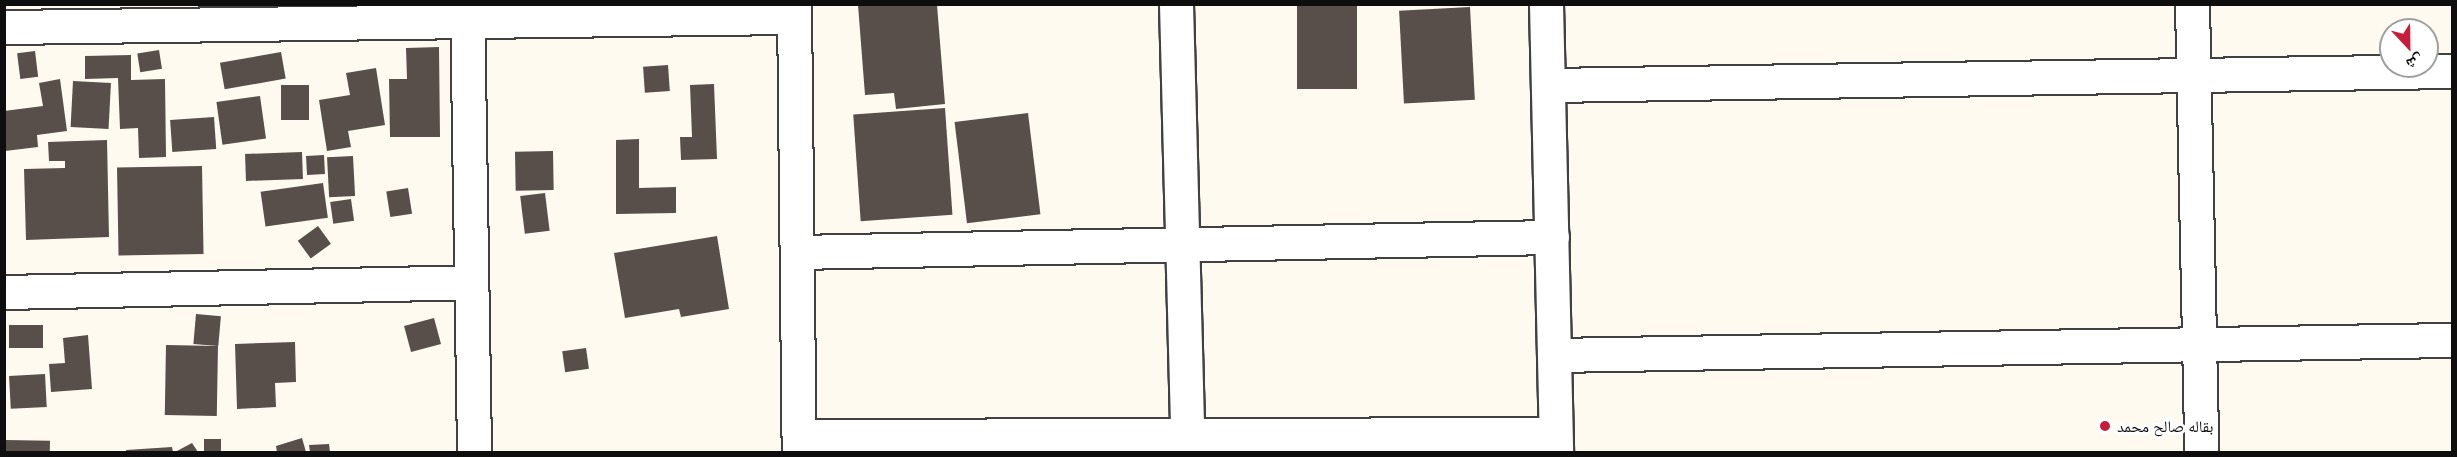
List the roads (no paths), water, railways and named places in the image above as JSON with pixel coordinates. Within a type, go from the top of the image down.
[{"type":"street","points":[[1176,4],[1187,444]]},
{"type":"street","points":[[4,27],[467,13],[794,11],[799,444],[1556,443],[1546,4]]},
{"type":"street","points":[[2192,4],[2201,453]]},
{"type":"street","points":[[467,13],[474,453]]},
{"type":"street","points":[[1549,85],[2452,71]]},
{"type":"street","points":[[797,252],[1552,237]]},
{"type":"street","points":[[4,292],[471,282]]},
{"type":"street","points":[[1554,355],[2452,340]]},
{"type":"place","name":"بقاله صالح محمد","points":[[2105,426]]}]
